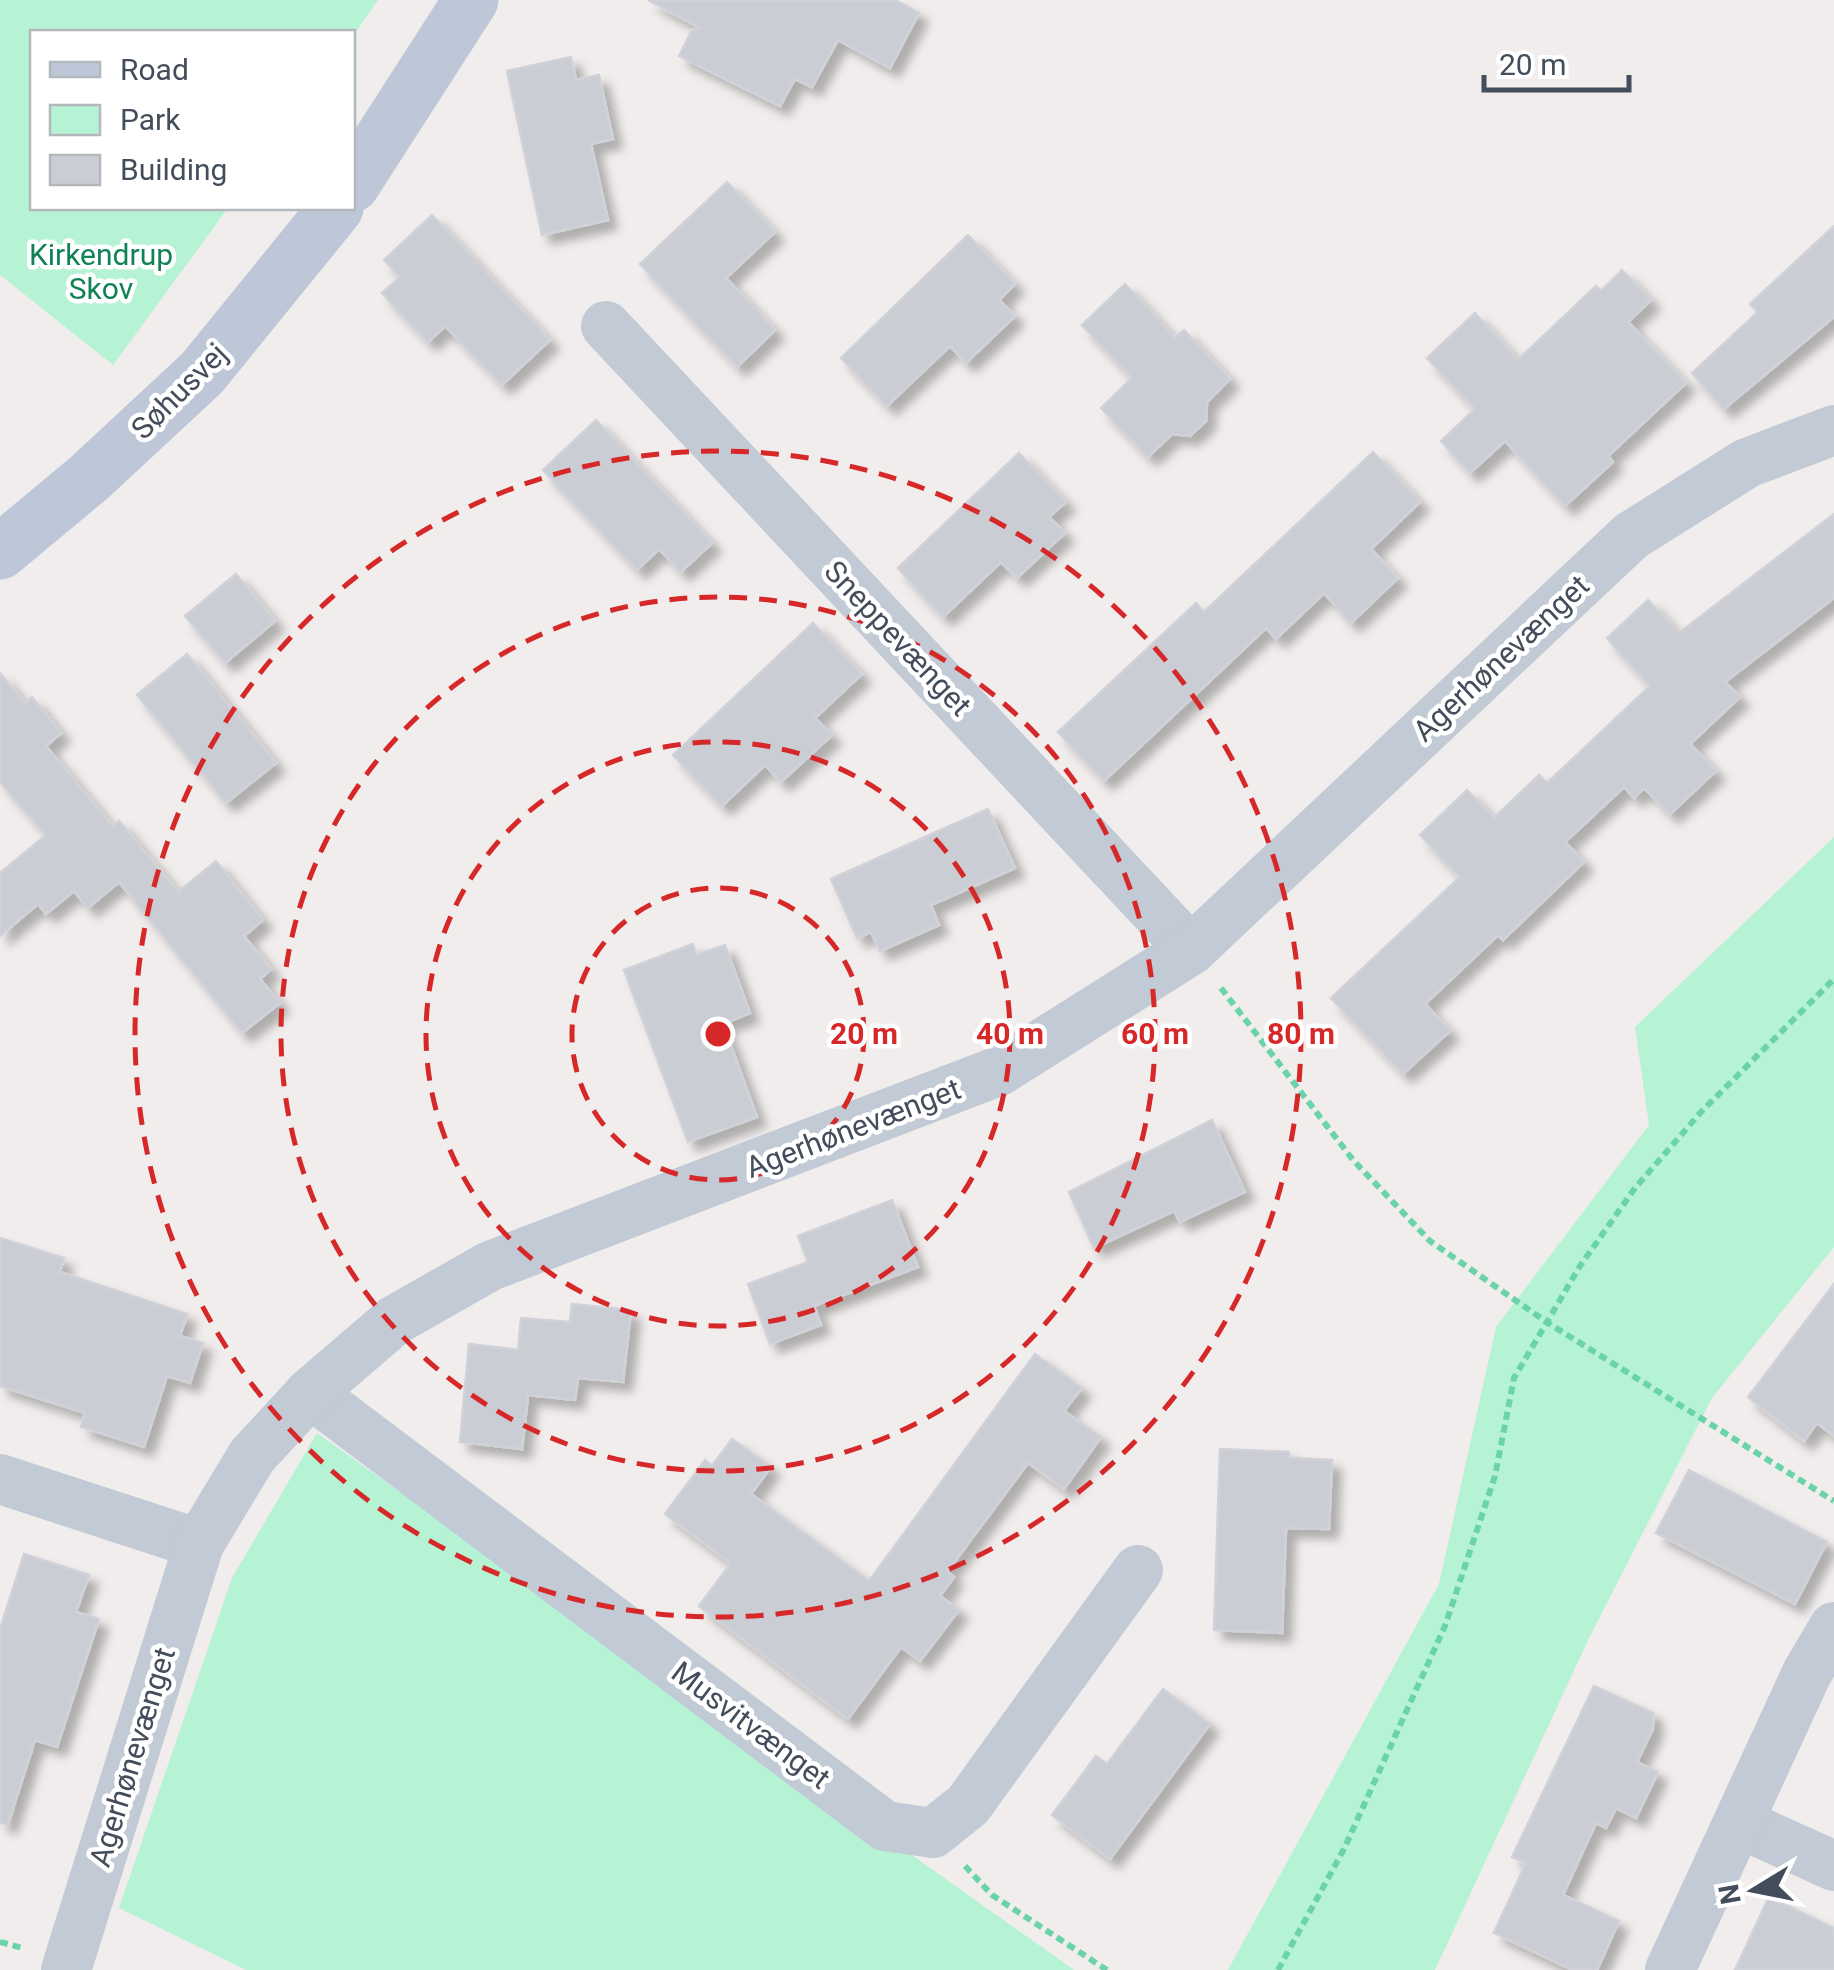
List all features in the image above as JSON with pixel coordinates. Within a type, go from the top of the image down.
[{"type":"street","points":[[355,180],[471,0]]},
{"type":"street","name":"Søhusvej","points":[[0,552],[89,478],[202,373],[334,210]]},
{"type":"street","name":"Sneppevænget","points":[[606,326],[1191,950]]},
{"type":"street","name":"Agerhønevænget","points":[[66,1970],[199,1544],[252,1456],[310,1393],[395,1320],[490,1266],[999,1071],[1191,950],[1631,536],[1747,463],[1834,430]]},
{"type":"street","name":"Musvitvænget","points":[[310,1393],[885,1826],[933,1833]]},
{"type":"street","points":[[0,1478],[199,1544]]},
{"type":"street","points":[[933,1833],[968,1805],[1138,1570]]},
{"type":"street","points":[[1670,1970],[1807,1673],[1834,1627]]},
{"type":"street","points":[[1739,1822],[1834,1866]]},
{"type":"path","points":[[1191,950],[1353,1160],[1430,1241],[1548,1323],[1834,1501]]},
{"type":"path","points":[[1278,1970],[1344,1849],[1445,1626],[1494,1476],[1514,1378],[1580,1266],[1635,1188],[1702,1111],[1834,979]]},
{"type":"path","points":[[933,1833],[992,1895],[1107,1970]]},
{"type":"green space","name":"Kirkendrup Skov","points":[[0,0],[378,0],[355,33],[355,30],[30,30],[30,210],[227,210],[113,365],[0,275]]},
{"type":"green space","points":[[1834,837],[1834,1247],[1712,1398],[1590,1636],[1435,1970],[1228,1970],[1439,1584],[1496,1327],[1649,1125],[1635,1027]]},
{"type":"green space","points":[[317,1433],[1074,1970],[246,1970],[119,1908],[232,1578]]},
{"type":"building","points":[[648,0],[895,0],[919,13],[890,68],[838,40],[812,87],[795,79],[780,106],[679,56],[692,30],[700,28]]},
{"type":"building","points":[[571,57],[576,80],[599,75],[613,139],[591,144],[608,220],[542,235],[507,71]]},
{"type":"building","points":[[727,182],[775,232],[726,278],[775,330],[737,367],[640,264]]},
{"type":"building","points":[[432,215],[550,340],[502,385],[445,326],[428,342],[382,293],[400,277],[384,260]]},
{"type":"building","points":[[1834,226],[1834,317],[1724,409],[1692,373],[1758,312],[1750,304]]},
{"type":"building","points":[[968,235],[1015,284],[999,300],[1015,316],[966,363],[950,346],[887,406],[841,358]]},
{"type":"building","points":[[1622,270],[1651,300],[1628,322],[1686,383],[1608,456],[1613,462],[1565,506],[1505,441],[1470,473],[1441,441],[1475,409],[1427,358],[1475,313],[1518,360],[1596,286],[1601,291]]},
{"type":"building","points":[[1125,284],[1175,338],[1184,330],[1230,379],[1207,402],[1206,421],[1190,436],[1172,434],[1148,457],[1101,408],[1132,378],[1082,325]]},
{"type":"building","points":[[596,420],[712,543],[681,572],[659,549],[637,570],[543,470]]},
{"type":"building","points":[[1373,452],[1420,502],[1371,549],[1398,578],[1351,623],[1324,593],[1276,639],[1266,628],[1104,781],[1058,732],[1196,603],[1204,612]]},
{"type":"building","points":[[1019,453],[1066,502],[1049,517],[1065,533],[1017,578],[1001,562],[943,617],[898,568]]},
{"type":"building","points":[[1834,514],[1834,598],[1725,682],[1740,697],[1690,744],[1716,771],[1670,814],[1644,788],[1634,798],[1624,787],[1565,842],[1584,862],[1503,940],[1498,935],[1425,1004],[1450,1031],[1403,1074],[1331,998],[1460,877],[1420,835],[1467,790],[1494,818],[1539,775],[1547,783],[1650,686],[1607,638],[1648,600],[1679,633]]},
{"type":"building","points":[[236,574],[275,621],[225,663],[185,616]]},
{"type":"building","points":[[813,623],[862,674],[815,718],[832,735],[781,782],[765,765],[722,806],[673,755]]},
{"type":"building","points":[[187,654],[276,763],[226,803],[137,695]]},
{"type":"building","points":[[0,673],[25,703],[32,697],[61,733],[46,746],[112,826],[119,821],[178,892],[216,861],[263,920],[244,936],[271,969],[260,979],[280,1003],[242,1033],[119,882],[88,908],[74,891],[46,914],[38,904],[0,936],[0,873],[46,835],[0,782]]},
{"type":"building","points":[[988,809],[1015,868],[931,905],[939,925],[880,951],[871,932],[857,938],[831,879]]},
{"type":"building","points":[[693,944],[696,955],[725,945],[750,1013],[723,1024],[757,1117],[688,1142],[624,970]]},
{"type":"building","points":[[1212,1120],[1245,1192],[1180,1222],[1174,1211],[1094,1248],[1069,1192]]},
{"type":"building","points":[[892,1200],[918,1267],[814,1306],[821,1325],[770,1344],[748,1284],[808,1262],[798,1236]]},
{"type":"building","points":[[0,1238],[64,1258],[60,1272],[187,1314],[180,1336],[203,1343],[190,1383],[167,1376],[144,1447],[81,1427],[85,1413],[0,1386]]},
{"type":"building","points":[[1834,1284],[1834,1436],[1817,1423],[1804,1441],[1748,1397]]},
{"type":"building","points":[[572,1304],[631,1310],[623,1382],[578,1378],[575,1400],[528,1395],[522,1449],[460,1442],[469,1344],[518,1350],[521,1318],[570,1322]]},
{"type":"building","points":[[1035,1354],[1082,1388],[1064,1411],[1101,1437],[1064,1489],[1028,1463],[947,1572],[954,1577],[940,1596],[959,1610],[920,1661],[901,1647],[848,1719],[699,1606],[731,1563],[665,1514],[705,1460],[712,1466],[732,1439],[771,1467],[751,1494],[869,1581]]},
{"type":"building","points":[[1220,1449],[1289,1452],[1289,1458],[1332,1460],[1329,1529],[1286,1528],[1282,1633],[1214,1630]]},
{"type":"building","points":[[1689,1470],[1827,1542],[1795,1604],[1656,1533]]},
{"type":"building","points":[[24,1554],[89,1575],[76,1612],[99,1619],[57,1747],[35,1740],[8,1824],[0,1823],[0,1629]]},
{"type":"building","points":[[1594,1686],[1653,1713],[1653,1729],[1637,1762],[1658,1772],[1636,1818],[1616,1808],[1606,1828],[1596,1823],[1563,1895],[1619,1921],[1597,1970],[1573,1970],[1494,1933],[1526,1863],[1512,1857]]},
{"type":"building","points":[[1163,1689],[1210,1724],[1110,1859],[1052,1815],[1096,1756],[1107,1764]]},
{"type":"building","points":[[1769,1897],[1834,1928],[1834,1970],[1735,1970]]}]
